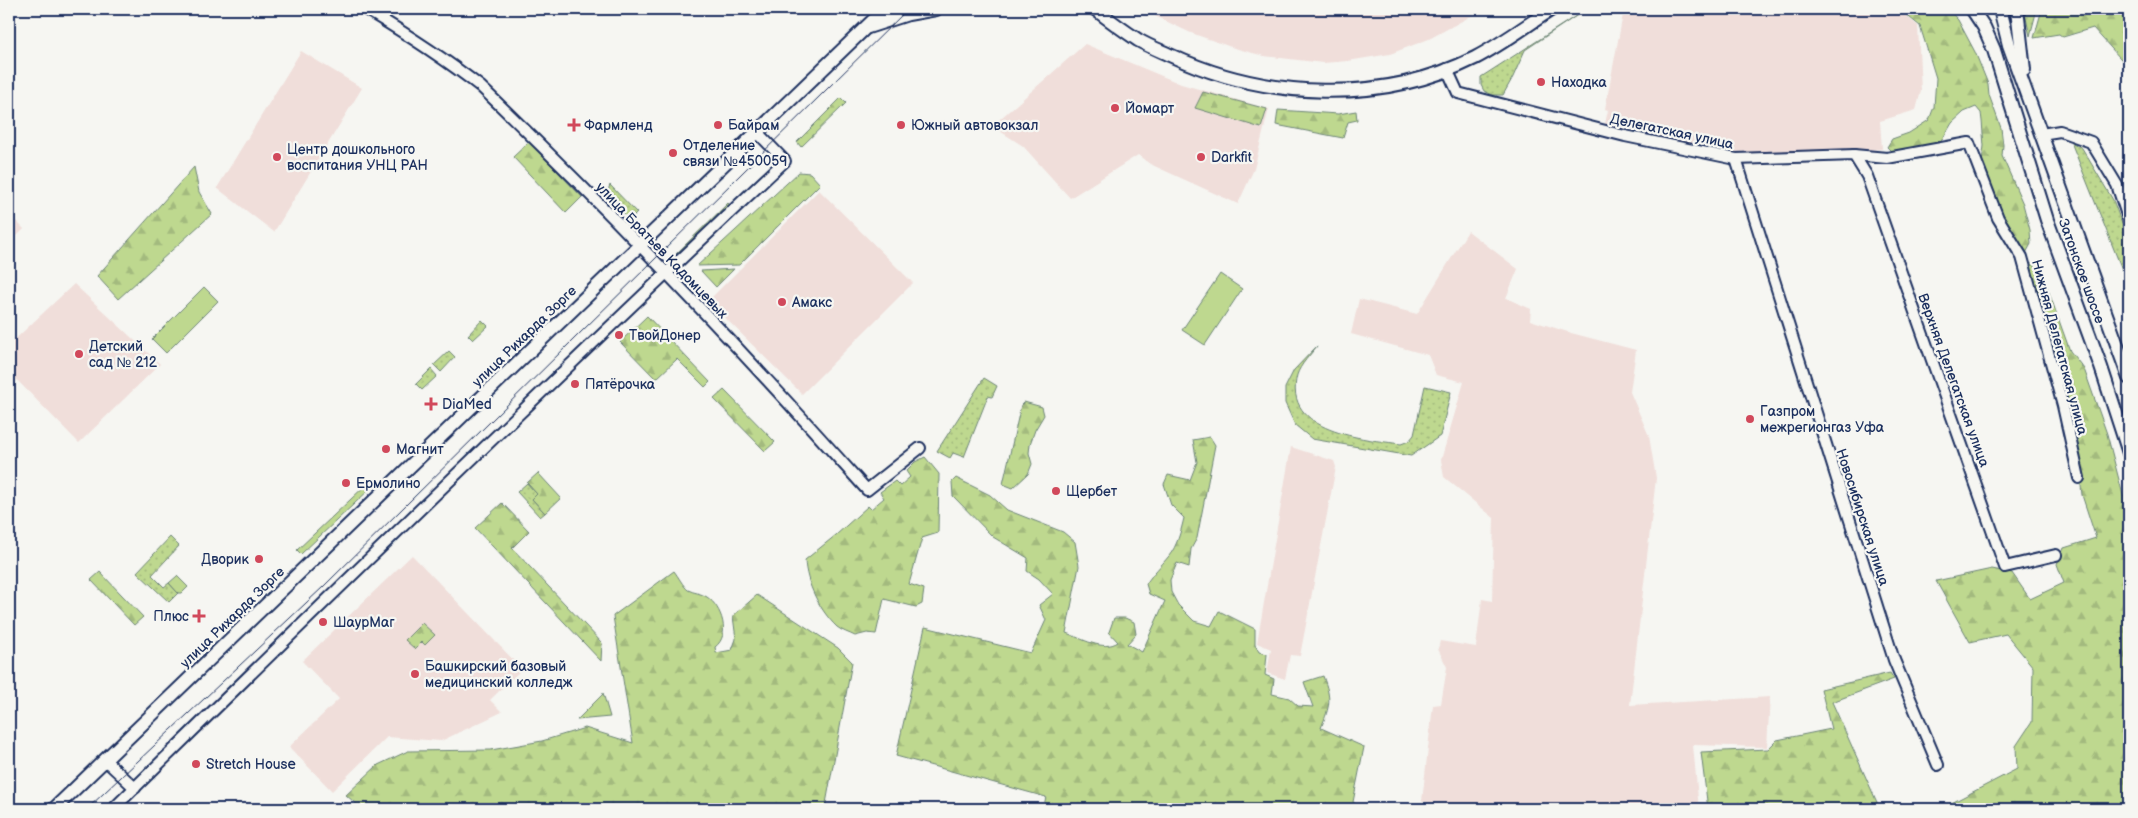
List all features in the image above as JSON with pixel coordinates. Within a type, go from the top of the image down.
[{"type":"main road","name":"улица Рихарда Зорге","points":[[54,809],[885,9]]},
{"type":"main road","points":[[866,28],[908,14],[936,9]]},
{"type":"main road","points":[[1095,9],[1139,40],[1189,64],[1232,78],[1276,88],[1319,91],[1395,86],[1447,69],[1476,57],[1552,9]]},
{"type":"main road","name":"Затонское шоссе","points":[[1972,9],[1984,27],[1994,50],[2047,220],[2101,367],[2129,453]]},
{"type":"main road","points":[[2000,9],[2009,45],[2029,98]]},
{"type":"main road","points":[[2016,9],[2029,98]]},
{"type":"main road","name":"Затонское шоссе","points":[[2029,98],[2129,378]]},
{"type":"street","name":"улица Братьев Кадомцевых","points":[[365,9],[446,60],[481,87],[640,245],[794,408],[867,490],[920,448]]},
{"type":"street","name":"Делегатская улица","points":[[1447,69],[1458,93],[1625,136],[1736,159],[1854,155],[1887,158],[1969,143]]},
{"type":"street","points":[[2041,134],[2060,130],[2091,142],[2117,185],[2129,222]]},
{"type":"street","points":[[113,809],[401,527],[665,273],[785,161],[757,132]]},
{"type":"street","name":"Нижняя Делегатская улица","points":[[1969,143],[1998,218],[2022,257],[2063,406],[2079,478]]},
{"type":"street","name":"Верхняя Делегатская улица","points":[[1854,155],[1867,176],[2005,567],[2056,555]]},
{"type":"street","name":"Новосибирская улица","points":[[1736,159],[1894,660],[1938,765]]},
{"type":"street","points":[[106,760],[135,788]]},
{"type":"shaded area","points":[[1148,9],[1484,9],[1429,39],[1390,54],[1323,63],[1264,56],[1234,48],[1191,33],[1157,17]]},
{"type":"shaded area","points":[[1624,9],[1898,9],[1918,26],[1921,91],[1916,110],[1880,121],[1882,149],[1850,152],[1751,154],[1722,150],[1722,153],[1687,146],[1687,142],[1605,124],[1608,110],[1605,109]]},
{"type":"shaded area","points":[[1085,44],[1181,84],[1269,109],[1254,169],[1238,204],[1150,164],[1138,155],[1070,198],[1023,146],[992,126]]},
{"type":"shaded area","name":"Центр дошкольного воспитания УНЦ РАН","points":[[301,51],[362,88],[274,232],[217,188]]},
{"type":"shaded area","points":[[819,190],[913,283],[802,394],[708,301]]},
{"type":"shaded area","points":[[9,214],[24,229],[9,244]]},
{"type":"shaded area","points":[[1468,231],[1518,269],[1506,298],[1531,309],[1530,320],[1636,350],[1630,392],[1649,436],[1656,478],[1630,705],[1770,697],[1767,747],[1693,745],[1699,809],[1444,809],[1422,801],[1433,705],[1441,704],[1447,667],[1438,649],[1440,641],[1476,647],[1482,599],[1492,601],[1494,518],[1444,477],[1441,460],[1464,382],[1436,375],[1428,355],[1351,334],[1359,299],[1417,314]]},
{"type":"shaded area","name":"Детский сад № 212","points":[[74,284],[160,364],[79,443],[9,372],[9,345]]},
{"type":"shaded area","points":[[1291,447],[1334,461],[1336,467],[1300,656],[1290,655],[1285,679],[1267,673],[1271,649],[1257,643]]},
{"type":"shaded area","name":"Башкирский базовый медицинский колледж","points":[[412,555],[522,669],[490,700],[502,712],[441,741],[387,737],[332,791],[289,747],[339,699],[302,661]]},
{"type":"green space","points":[[1899,9],[1948,9],[1958,20],[1975,52],[1988,84],[1989,95],[2001,128],[2002,156],[2023,204],[2030,230],[2031,244],[2025,255],[2001,217],[1982,161],[1984,146],[1982,121],[1981,113],[1976,107],[1964,112],[1952,123],[1942,140],[1921,149],[1892,152],[1887,147],[1892,139],[1909,133],[1929,120],[1934,107],[1936,78],[1920,26]]},
{"type":"green space","points":[[2024,9],[2037,9],[2030,36]]},
{"type":"green space","points":[[2042,9],[2129,9],[2129,68],[2093,28],[2063,37],[2059,34],[2034,38]]},
{"type":"green space","points":[[1579,14],[1525,50],[1503,95],[1493,95],[1484,91],[1481,85],[1481,77]]},
{"type":"green space","points":[[1203,92],[1267,109],[1261,128],[1195,108]]},
{"type":"green space","points":[[841,98],[846,103],[801,147],[797,142]]},
{"type":"green space","points":[[1278,110],[1338,114],[1356,111],[1357,120],[1348,122],[1343,138],[1276,125]]},
{"type":"green space","points":[[529,142],[582,197],[566,213],[513,157]]},
{"type":"green space","points":[[2071,142],[2082,148],[2113,200],[2129,243],[2129,287]]},
{"type":"green space","points":[[194,167],[199,192],[212,214],[118,299],[97,276]]},
{"type":"green space","points":[[799,172],[810,173],[820,184],[739,265],[697,266]]},
{"type":"green space","points":[[610,185],[637,213],[630,220],[608,198],[607,193]]},
{"type":"green space","points":[[728,203],[731,206],[679,257],[676,254]]},
{"type":"green space","points":[[2028,262],[2035,266],[2047,287],[2070,351],[2084,369],[2107,434],[2129,518],[2129,809],[1940,809],[2017,769],[2016,746],[2032,722],[2033,667],[2006,634],[1970,642],[1936,581],[1992,569],[2012,573],[2030,599],[2064,583],[2057,564],[2064,548],[2096,538],[2082,495],[2077,448]]},
{"type":"green space","points":[[734,269],[716,287],[701,271]]},
{"type":"green space","points":[[1220,274],[1242,289],[1205,345],[1182,330]]},
{"type":"green space","points":[[204,287],[218,301],[166,353],[152,339]]},
{"type":"green space","points":[[647,316],[710,382],[705,387],[677,359],[656,379],[620,342]]},
{"type":"green space","points":[[482,320],[488,326],[473,340],[468,335]]},
{"type":"green space","points":[[1317,346],[1298,371],[1296,394],[1302,410],[1314,421],[1348,435],[1401,444],[1409,441],[1414,435],[1425,386],[1451,392],[1440,436],[1411,456],[1312,439],[1295,425],[1285,403],[1285,388],[1294,370]]},
{"type":"green space","points":[[449,351],[455,357],[441,372],[434,365]]},
{"type":"green space","points":[[431,369],[437,376],[422,390],[416,384]]},
{"type":"green space","points":[[984,378],[997,386],[992,397],[988,396],[964,457],[953,453],[950,458],[937,451]]},
{"type":"green space","points":[[724,390],[775,442],[765,451],[714,399]]},
{"type":"green space","points":[[1024,402],[1042,407],[1044,415],[1035,430],[1030,444],[1029,453],[1032,464],[1028,474],[1013,488],[1003,484],[1021,405]]},
{"type":"green space","points":[[1210,437],[1215,445],[1197,538],[1191,549],[1189,567],[1177,563],[1170,580],[1171,592],[1178,605],[1194,621],[1211,626],[1219,611],[1255,629],[1255,645],[1259,652],[1267,654],[1265,675],[1274,679],[1272,694],[1289,698],[1298,706],[1313,707],[1304,682],[1323,676],[1329,702],[1321,728],[1364,747],[1353,802],[1362,809],[1043,809],[1046,797],[896,756],[925,627],[1031,653],[1046,620],[1039,605],[1053,594],[1039,579],[1027,571],[1028,558],[993,537],[953,496],[952,482],[956,478],[990,495],[1007,510],[1063,532],[1075,542],[1079,566],[1066,633],[1099,645],[1112,645],[1118,642],[1109,632],[1114,618],[1125,618],[1134,622],[1136,634],[1127,644],[1142,652],[1165,601],[1149,594],[1146,584],[1172,552],[1184,518],[1171,505],[1164,484],[1168,475],[1190,480],[1197,462],[1193,440]]},
{"type":"green space","points":[[925,457],[939,474],[938,533],[922,538],[909,584],[924,589],[922,604],[916,607],[884,599],[876,634],[867,633],[855,636],[843,631],[825,613],[815,596],[808,578],[805,560],[868,506],[871,509],[884,498],[880,492],[895,481],[900,486],[910,477],[906,471],[915,462]]},
{"type":"green space","points":[[538,473],[561,498],[545,513],[532,499],[537,494],[527,483]]},
{"type":"green space","points":[[368,483],[372,487],[301,554],[297,550]]},
{"type":"green space","points":[[527,483],[537,494],[532,499],[545,513],[540,517],[517,492]]},
{"type":"green space","points":[[502,503],[529,531],[512,548],[602,643],[601,661],[475,528]]},
{"type":"green space","points":[[170,537],[179,546],[152,575],[164,587],[169,583],[178,593],[169,602],[137,572]]},
{"type":"green space","points":[[674,571],[688,590],[707,597],[717,607],[723,621],[723,636],[715,647],[716,653],[732,650],[736,639],[733,616],[757,595],[838,648],[852,662],[825,809],[362,809],[346,795],[378,765],[408,751],[491,750],[542,741],[585,728],[633,743],[613,616]]},
{"type":"green space","points":[[100,572],[143,617],[134,625],[91,580]]},
{"type":"green space","points":[[177,576],[188,587],[182,593],[178,593],[169,583]]},
{"type":"green space","points":[[422,623],[435,635],[425,645],[422,642],[415,649],[405,640]]},
{"type":"green space","points":[[1890,673],[1894,679],[1832,702],[1880,809],[1708,809],[1701,752],[1768,749],[1777,740],[1831,729],[1821,689]]},
{"type":"green space","points":[[603,694],[610,717],[577,720]]},
{"type":"tram line","points":[[87,809],[323,587],[908,9]]},
{"type":"place","name":"Находка","points":[[1541,82]]},
{"type":"place","name":"Йомарт","points":[[1115,108]]},
{"type":"place","name":"Фармленд","points":[[574,125]]},
{"type":"place","name":"Байрам","points":[[718,125]]},
{"type":"place","name":"Южный автовокзал","points":[[901,125]]},
{"type":"place","name":"Отделение связи №450059","points":[[673,153]]},
{"type":"place","name":"Центр дошкольного воспитания УНЦ РАН","points":[[277,157]]},
{"type":"place","name":"Darkfit","points":[[1201,157]]},
{"type":"place","name":"Амакс","points":[[782,302]]},
{"type":"place","name":"ТвойДонер","points":[[619,335]]},
{"type":"place","name":"Детский сад № 212","points":[[79,354]]},
{"type":"place","name":"Пятёрочка","points":[[575,384]]},
{"type":"place","name":"DiaMed","points":[[431,404]]},
{"type":"place","name":"Газпром межрегионгаз Уфа","points":[[1750,419]]},
{"type":"place","name":"Магнит","points":[[386,449]]},
{"type":"place","name":"Ермолино","points":[[346,483]]},
{"type":"place","name":"Щербет","points":[[1056,491]]},
{"type":"place","name":"Дворик","points":[[259,559]]},
{"type":"place","name":"Плюс","points":[[199,616]]},
{"type":"place","name":"ШаурМаг","points":[[323,622]]},
{"type":"place","name":"Башкирский базовый медицинский колледж","points":[[415,674]]},
{"type":"place","name":"Stretch House","points":[[196,764]]}]
